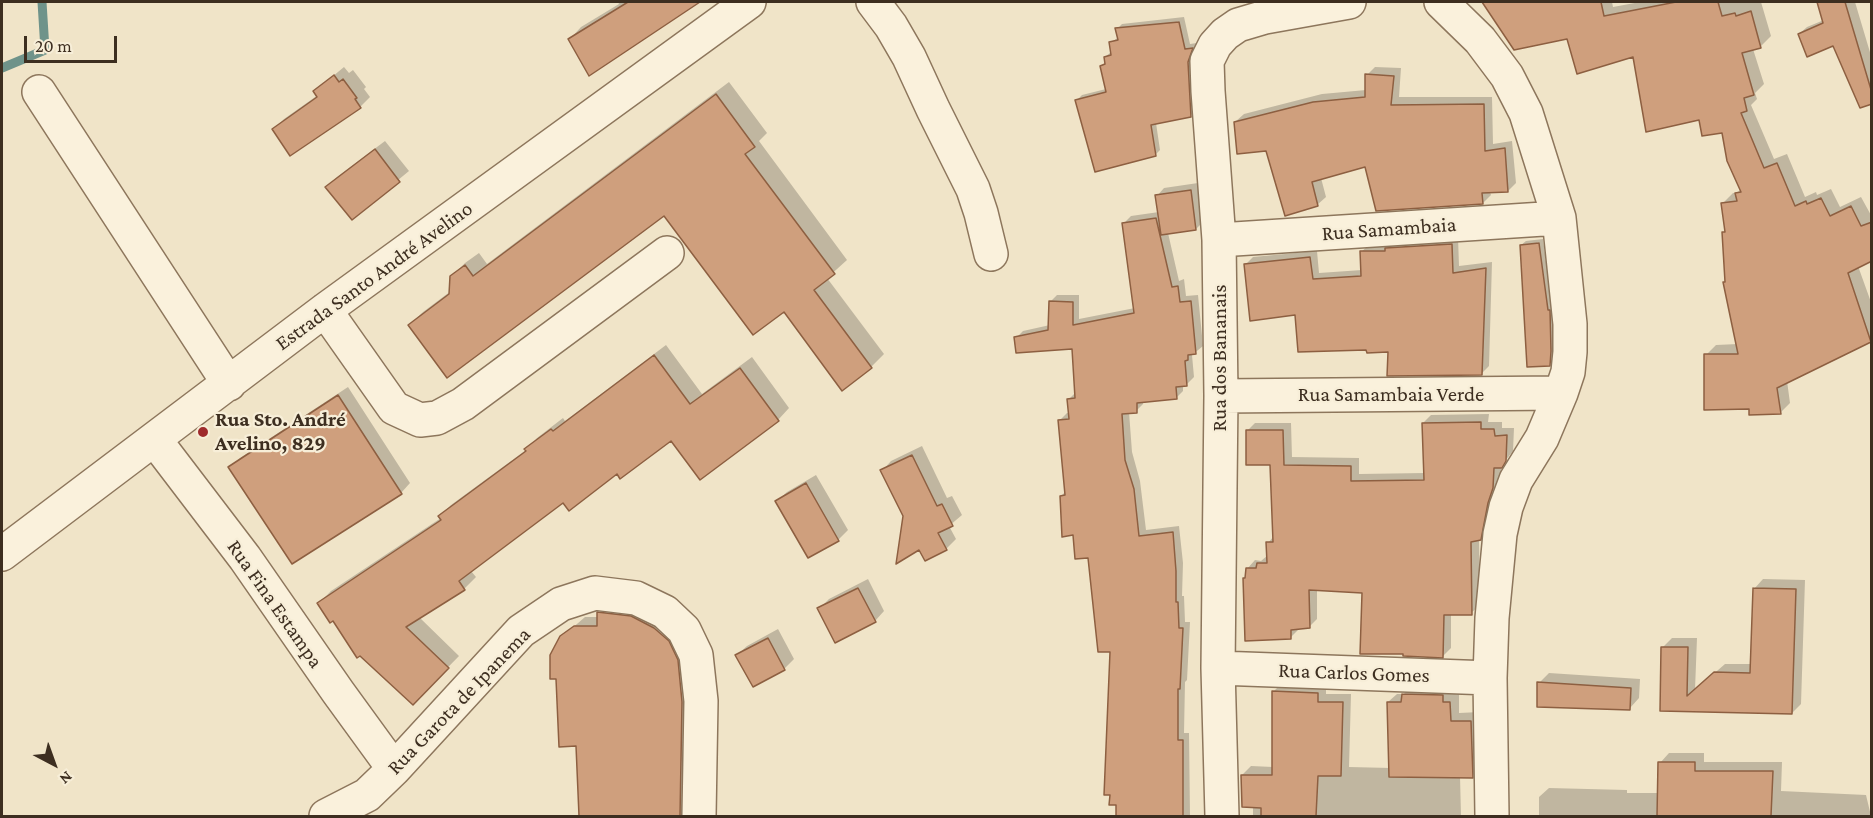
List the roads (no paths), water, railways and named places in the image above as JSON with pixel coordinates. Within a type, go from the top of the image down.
[{"type":"street","name":"Estrada Santo André Avelino","points":[[2,554],[325,310],[749,2]]},
{"type":"street","points":[[873,2],[891,26],[909,57],[973,189],[991,254]]},
{"type":"street","name":"Rua dos Bananais","points":[[1222,816],[1218,668],[1221,396],[1219,240],[1208,91],[1208,61],[1215,45],[1238,25],[1265,17],[1349,2]]},
{"type":"street","points":[[1441,2],[1480,40],[1507,76],[1526,113],[1559,218],[1570,324],[1568,372],[1562,393],[1542,438],[1516,480],[1506,507],[1500,534],[1490,678],[1492,816]]},
{"type":"street","points":[[39,92],[229,384]]},
{"type":"street","name":"Rua Samambaia","points":[[1219,240],[1559,218]]},
{"type":"street","points":[[325,310],[394,408],[420,420],[437,418],[463,405],[667,253]]},
{"type":"street","name":"Rua Samambaia Verde","points":[[1221,396],[1562,393]]},
{"type":"street","name":"Rua Fina Estampa","points":[[154,440],[245,558],[394,769]]},
{"type":"street","name":"Rua Garota de Ipanema","points":[[326,816],[367,795],[394,769],[521,631],[561,604],[595,593],[636,598],[665,612],[684,630],[696,655],[701,700],[699,816]]},
{"type":"street","name":"Rua Carlos Gomes","points":[[1218,668],[1490,678]]},
{"type":"waterway","points":[[2,68],[45,50],[42,2]]},
{"type":"place","name":"Rua Sto. André Avelino, 829","points":[[203,432]]}]
